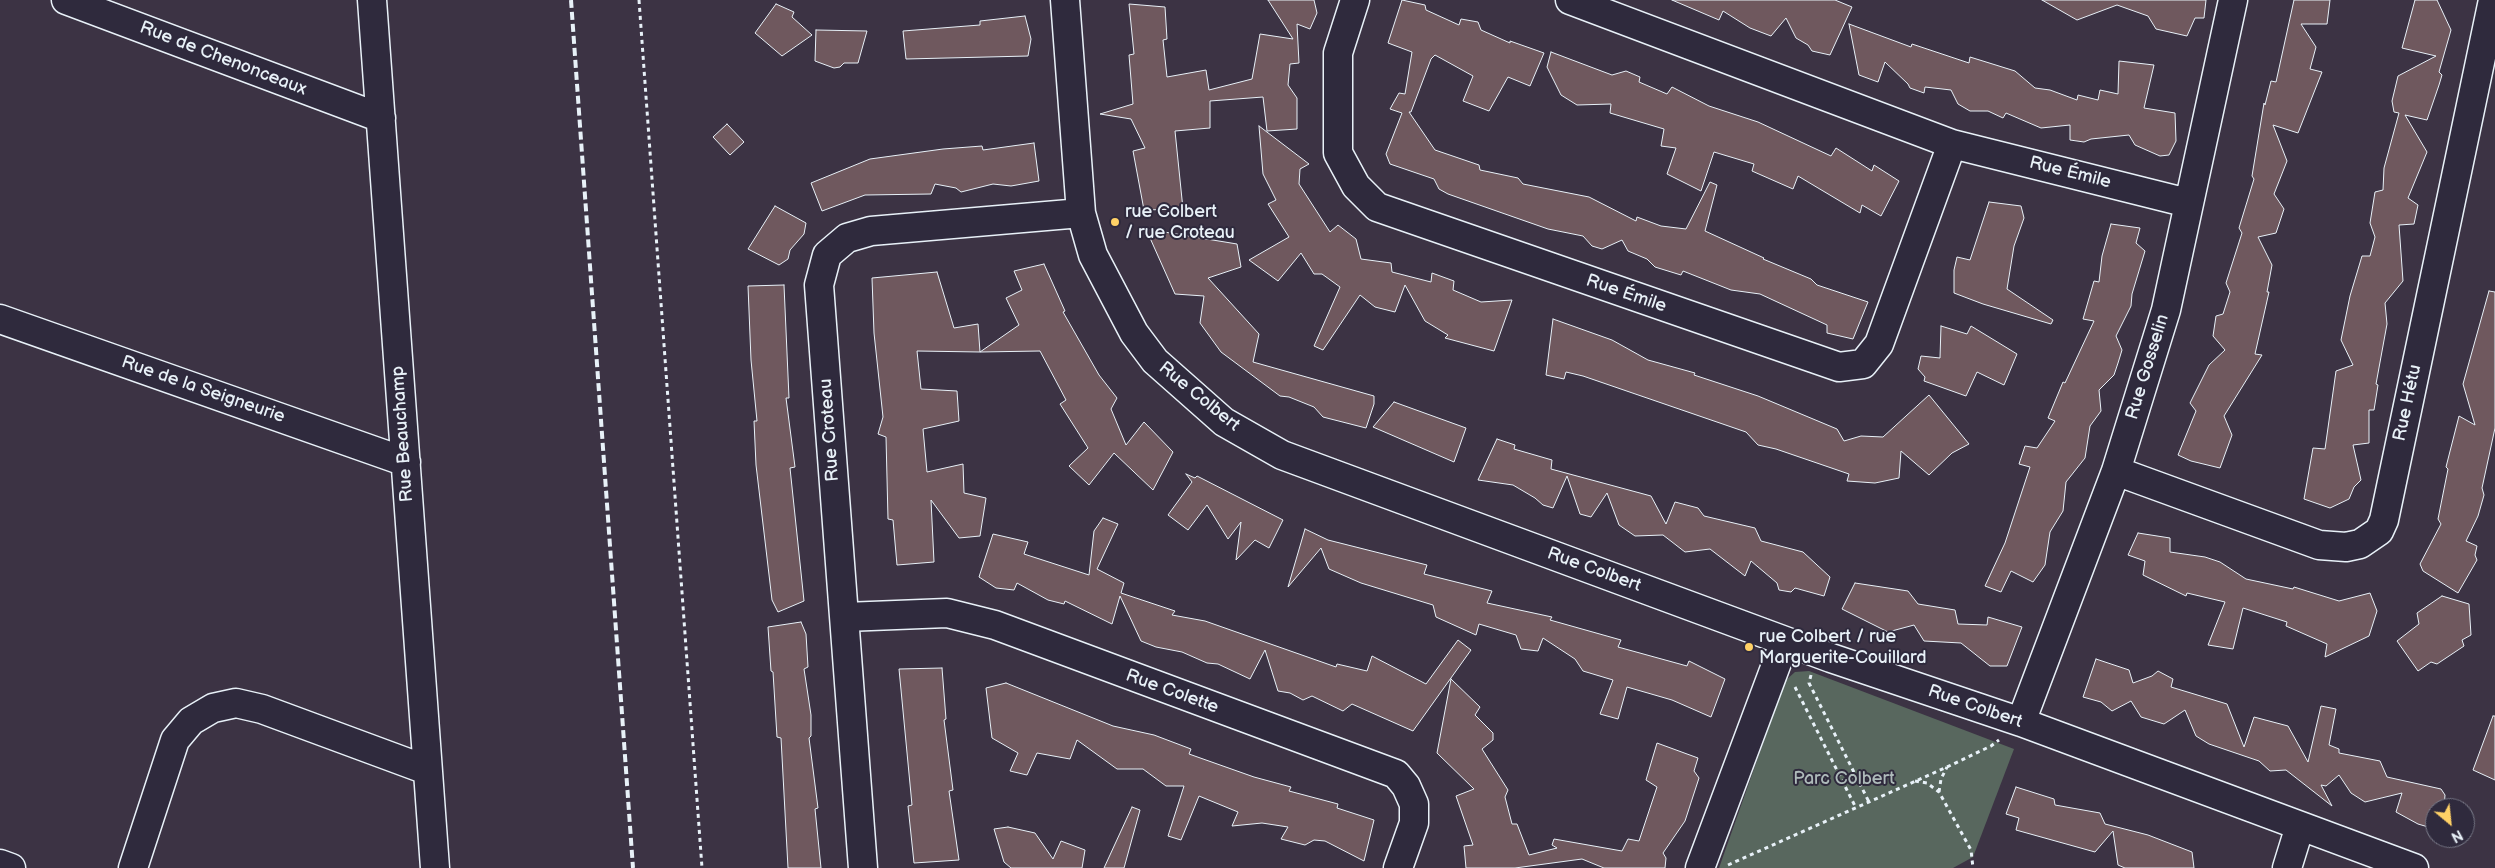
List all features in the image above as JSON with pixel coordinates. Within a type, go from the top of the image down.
[{"type":"street","name":"Rue de Chenonceaux","points":[[66,0],[381,118]]},
{"type":"street","name":"Rue Beauchamp","points":[[372,0],[435,868]]},
{"type":"street","name":"Rue Colbert","points":[[1065,0],[1081,213],[1093,255],[1134,333],[1155,361],[1224,422],[1282,455],[1819,654],[2021,722],[2414,868]]},
{"type":"street","name":"Rue Émile","points":[[1355,0],[1338,53],[1338,153],[1356,186],[1377,207],[1839,367],[1863,364],[1879,344],[1952,144]]},
{"type":"street","name":"Rue Émile","points":[[1570,0],[1952,144],[2188,203]]},
{"type":"street","name":"Rue Gosselin","points":[[2021,722],[2116,470],[2166,310],[2233,0]]},
{"type":"street","name":"Rue Hétu","points":[[2116,470],[2319,544],[2346,547],[2360,544],[2379,531],[2384,520],[2493,0]]},
{"type":"street","name":"Rue Croteau","points":[[863,868],[819,285],[827,255],[847,238],[871,231],[1081,213]]},
{"type":"street","name":"Rue de la Seigneurie","points":[[0,319],[406,462]]},
{"type":"street","name":"Rue Colette","points":[[845,617],[947,613],[995,625],[1396,774],[1406,786],[1414,804],[1414,823],[1398,868]]},
{"type":"street","points":[[1700,867],[1785,641]]},
{"type":"street","points":[[133,868],[175,740],[191,721],[213,708],[236,703],[262,708],[427,770]]},
{"type":"street","points":[[2287,868],[2300,826]]},
{"type":"street","points":[[0,864],[11,868]]},
{"type":"path","points":[[639,0],[702,868]]},
{"type":"path","points":[[1819,654],[1809,683],[1869,802]]},
{"type":"path","points":[[1770,680],[1796,687],[1856,808]]},
{"type":"path","points":[[1700,867],[1711,868],[1734,864],[1991,746],[2021,722]]},
{"type":"path","points":[[1939,792],[1941,778],[1947,767]]},
{"type":"path","points":[[1915,781],[1927,783],[1939,792],[1971,850],[1973,868]]},
{"type":"green space","name":"Parc Colbert","points":[[1809,671],[2014,749],[1973,857],[1953,868],[1719,868],[1785,681],[1795,672]]},
{"type":"building","points":[[1268,0],[1314,0],[1317,13],[1310,29],[1297,24],[1299,63],[1290,64],[1288,85],[1297,98],[1297,129],[1267,131],[1263,97],[1210,101],[1210,128],[1175,131],[1183,209],[1144,210],[1133,151],[1145,148],[1131,119],[1100,114],[1133,104],[1129,55],[1134,54],[1129,4],[1165,7],[1167,39],[1163,40],[1167,77],[1206,70],[1209,90],[1252,79],[1260,34],[1293,39]]},
{"type":"building","points":[[1402,0],[1425,5],[1426,10],[1459,25],[1461,19],[1478,22],[1481,30],[1510,43],[1510,41],[1544,53],[1530,86],[1508,77],[1489,111],[1463,101],[1473,76],[1435,55],[1431,59],[1411,112],[1409,112],[1435,150],[1479,165],[1480,170],[1518,178],[1523,184],[1589,197],[1636,221],[1637,217],[1661,226],[1686,229],[1710,182],[1717,185],[1705,231],[1763,259],[1811,279],[1817,285],[1868,302],[1853,339],[1827,333],[1827,325],[1760,294],[1731,290],[1683,271],[1681,275],[1655,267],[1647,259],[1628,251],[1622,240],[1602,249],[1592,246],[1583,236],[1548,229],[1448,194],[1439,189],[1434,179],[1390,164],[1386,154],[1402,113],[1390,109],[1399,93],[1405,94],[1412,52],[1388,43]]},
{"type":"building","points":[[1672,0],[1835,0],[1852,7],[1830,55],[1812,51],[1808,45],[1796,38],[1786,18],[1771,36],[1750,28],[1723,11],[1719,20]]},
{"type":"building","points":[[2042,0],[2206,0],[2204,18],[2195,18],[2187,36],[2156,29],[2148,16],[2117,5],[2077,20]]},
{"type":"building","points":[[2294,0],[2330,0],[2327,24],[2301,24],[2316,47],[2310,69],[2322,72],[2298,133],[2273,125],[2287,161],[2274,194],[2284,209],[2276,233],[2258,237],[2272,265],[2267,292],[2269,292],[2255,354],[2262,355],[2224,416],[2232,435],[2220,468],[2191,461],[2178,455],[2196,411],[2190,403],[2209,365],[2225,350],[2213,336],[2216,316],[2223,314],[2230,292],[2226,283],[2242,233],[2239,228],[2254,179],[2252,176],[2264,103],[2265,105],[2271,81],[2276,82]]},
{"type":"building","points":[[2415,0],[2437,0],[2451,30],[2439,72],[2442,75],[2427,120],[2405,115],[2427,152],[2408,198],[2418,205],[2414,224],[2399,225],[2403,281],[2385,303],[2387,324],[2376,384],[2378,385],[2374,410],[2369,410],[2369,443],[2353,445],[2361,480],[2354,487],[2349,499],[2330,508],[2304,499],[2313,448],[2325,449],[2336,371],[2353,365],[2341,340],[2350,296],[2362,256],[2370,256],[2375,237],[2370,223],[2375,192],[2383,190],[2384,168],[2399,113],[2394,112],[2392,101],[2398,76],[2436,56],[2402,48]]},
{"type":"building","points":[[776,4],[794,12],[792,17],[812,35],[782,56],[755,33]]},
{"type":"building","points":[[1025,16],[1031,39],[1028,56],[906,59],[903,31],[980,25],[980,21]]},
{"type":"building","points":[[1849,24],[1911,47],[1912,44],[1969,63],[1970,57],[2015,71],[2035,88],[2050,90],[2077,100],[2078,95],[2098,100],[2100,90],[2118,94],[2119,61],[2154,65],[2144,108],[2175,113],[2176,141],[2169,155],[2160,156],[2135,145],[2129,135],[2091,139],[2084,142],[2070,140],[2070,125],[2041,128],[2006,113],[2003,118],[1988,111],[1970,111],[1958,104],[1951,90],[1925,87],[1924,93],[1910,88],[1885,62],[1878,82],[1859,75]]},
{"type":"building","points":[[816,30],[867,31],[858,63],[844,63],[840,67],[834,68],[815,61]]},
{"type":"building","points":[[1551,52],[1612,75],[1626,71],[1640,77],[1639,82],[1667,94],[1672,87],[1709,106],[1758,122],[1831,156],[1836,148],[1872,171],[1874,165],[1899,181],[1881,216],[1862,205],[1860,213],[1798,176],[1793,189],[1752,171],[1754,164],[1714,152],[1701,191],[1667,174],[1676,148],[1661,146],[1664,129],[1610,113],[1611,104],[1577,105],[1561,95],[1547,67]]},
{"type":"building","points":[[727,124],[744,142],[730,155],[713,137]]},
{"type":"building","points":[[1259,126],[1309,164],[1300,169],[1299,184],[1330,232],[1338,225],[1356,239],[1361,259],[1391,263],[1392,272],[1431,282],[1432,273],[1454,281],[1453,290],[1481,302],[1512,300],[1494,351],[1445,338],[1448,335],[1425,321],[1405,285],[1395,312],[1375,307],[1360,295],[1323,350],[1314,346],[1340,287],[1322,274],[1314,274],[1301,253],[1278,281],[1249,260],[1289,237],[1268,204],[1276,200],[1263,174]]},
{"type":"building","points":[[1034,143],[1039,181],[1011,186],[993,184],[961,192],[956,188],[935,184],[931,194],[865,195],[822,211],[811,183],[870,159],[943,149],[982,146],[983,150]]},
{"type":"building","points":[[1989,202],[2021,206],[2024,218],[2014,246],[2007,289],[2053,320],[2051,324],[1983,304],[1954,293],[1954,270],[1957,257],[1970,260]]},
{"type":"building","points":[[775,206],[806,223],[804,234],[790,250],[788,259],[779,265],[748,249]]},
{"type":"building","points":[[2111,224],[2140,228],[2136,243],[2145,251],[2132,294],[2131,306],[2116,336],[2122,350],[2114,375],[2099,390],[2101,411],[2090,426],[2085,458],[2066,482],[2063,511],[2050,532],[2045,565],[2033,582],[2011,571],[2001,592],[1985,586],[2005,543],[2030,467],[2019,464],[2025,446],[2037,448],[2055,421],[2048,418],[2063,382],[2065,383],[2094,321],[2083,319],[2094,281],[2099,282],[2102,256]]},
{"type":"building","points":[[1146,229],[1237,244],[1241,267],[1208,278],[1259,334],[1253,362],[1374,396],[1374,404],[1366,428],[1323,417],[1314,407],[1289,397],[1280,396],[1221,352],[1200,323],[1204,296],[1175,294]]},
{"type":"building","points":[[1044,264],[1065,311],[1063,312],[1099,375],[1117,398],[1111,409],[1126,445],[1144,422],[1173,452],[1153,490],[1114,453],[1089,485],[1069,466],[1088,448],[1060,404],[1066,400],[1040,351],[980,352],[1019,325],[1006,298],[1022,290],[1014,271]]},
{"type":"building","points":[[937,272],[954,328],[978,324],[980,352],[917,351],[921,389],[957,391],[959,421],[923,429],[927,472],[963,464],[964,493],[986,498],[980,536],[959,538],[931,500],[934,562],[897,565],[893,520],[888,519],[886,437],[878,434],[883,417],[874,333],[872,278]]},
{"type":"building","points":[[784,285],[789,398],[786,398],[795,467],[790,468],[804,601],[778,612],[772,600],[756,465],[754,421],[757,421],[751,360],[748,286]]},
{"type":"building","points":[[2489,291],[2495,292],[2495,428],[2482,488],[2484,495],[2478,516],[2466,541],[2477,546],[2475,555],[2477,560],[2458,593],[2423,571],[2420,564],[2441,524],[2438,519],[2448,469],[2446,467],[2459,416],[2475,425],[2463,384]]},
{"type":"building","points":[[1553,319],[1612,340],[1648,360],[1695,373],[1694,375],[1758,396],[1837,429],[1844,441],[1861,436],[1883,437],[1929,395],[1969,444],[1952,453],[1929,475],[1901,451],[1899,478],[1875,483],[1847,481],[1849,474],[1776,449],[1758,445],[1746,432],[1583,376],[1566,372],[1564,379],[1546,375]]},
{"type":"building","points":[[1941,326],[1967,334],[1971,326],[2017,354],[2004,385],[1977,372],[1966,396],[1924,381],[1925,377],[1918,369],[1921,356],[1940,358]]},
{"type":"building","points":[[1394,402],[1466,428],[1454,462],[1373,427]]},
{"type":"building","points":[[1497,439],[1515,445],[1514,449],[1552,460],[1551,469],[1651,496],[1666,524],[1675,502],[1698,508],[1704,516],[1755,528],[1761,541],[1803,552],[1830,577],[1824,596],[1795,588],[1791,592],[1779,590],[1777,583],[1751,561],[1745,576],[1710,549],[1685,552],[1663,535],[1635,536],[1619,525],[1607,493],[1591,517],[1580,514],[1567,476],[1553,508],[1543,505],[1513,485],[1478,480]]},
{"type":"building","points":[[1186,474],[1195,478],[1197,476],[1283,520],[1269,548],[1255,540],[1236,560],[1241,522],[1228,539],[1207,505],[1188,530],[1168,515],[1192,482]]},
{"type":"building","points":[[1103,518],[1118,524],[1097,569],[1124,583],[1121,593],[1175,611],[1172,615],[1205,621],[1336,667],[1337,664],[1367,671],[1372,656],[1426,684],[1458,640],[1471,650],[1413,731],[1352,704],[1343,711],[1312,696],[1303,700],[1290,693],[1278,691],[1265,650],[1250,679],[1218,664],[1207,663],[1182,652],[1156,647],[1141,641],[1120,596],[1112,624],[1065,601],[1064,604],[1048,600],[1017,583],[1014,590],[996,588],[979,577],[993,534],[1028,542],[1024,554],[1089,575],[1094,531]]},
{"type":"building","points":[[1305,529],[1328,540],[1427,565],[1424,574],[1492,591],[1487,603],[1552,617],[1550,620],[1621,640],[1618,647],[1687,666],[1689,661],[1725,679],[1711,717],[1672,700],[1627,687],[1618,719],[1600,714],[1613,680],[1583,671],[1575,659],[1543,638],[1538,651],[1521,649],[1516,635],[1479,624],[1476,635],[1436,617],[1433,605],[1361,583],[1329,569],[1321,548],[1288,587]]},
{"type":"building","points":[[2138,533],[2170,538],[2170,552],[2205,557],[2220,562],[2246,579],[2293,589],[2294,587],[2339,601],[2370,593],[2377,611],[2369,636],[2325,657],[2327,644],[2286,626],[2287,622],[2243,608],[2233,649],[2208,645],[2225,602],[2187,593],[2186,596],[2143,575],[2145,561],[2128,555]]},
{"type":"building","points":[[1855,583],[1908,591],[1918,604],[1955,610],[1958,624],[1987,625],[1988,617],[2022,627],[2007,666],[1990,666],[1961,643],[1924,641],[1914,625],[1888,632],[1842,609]]},
{"type":"building","points":[[2442,596],[2469,604],[2471,635],[2462,640],[2464,646],[2437,664],[2431,662],[2418,671],[2397,641],[2419,624],[2417,613]]},
{"type":"building","points":[[801,622],[806,634],[808,667],[804,669],[811,715],[811,736],[809,738],[818,808],[815,809],[821,868],[788,868],[781,738],[777,737],[773,672],[771,671],[768,627]]},
{"type":"building","points":[[2096,659],[2129,670],[2133,683],[2152,676],[2158,671],[2173,679],[2171,687],[2227,704],[2244,747],[2254,717],[2288,726],[2308,762],[2321,706],[2336,709],[2329,745],[2339,749],[2339,753],[2380,761],[2387,777],[2441,789],[2445,798],[2425,798],[2425,826],[2396,812],[2402,793],[2365,802],[2351,793],[2339,775],[2326,786],[2321,785],[2332,806],[2286,770],[2270,771],[2259,761],[2209,744],[2196,736],[2185,710],[2164,724],[2141,717],[2131,701],[2112,711],[2101,702],[2083,697]]},
{"type":"building","points":[[942,668],[946,719],[944,720],[953,790],[949,791],[959,860],[914,863],[908,806],[912,805],[899,669]]},
{"type":"building","points":[[1451,679],[1480,707],[1475,715],[1493,733],[1493,740],[1482,749],[1508,790],[1505,797],[1512,824],[1517,824],[1529,855],[1557,848],[1552,845],[1554,839],[1622,851],[1628,839],[1639,841],[1657,787],[1646,780],[1657,743],[1698,758],[1694,771],[1699,778],[1685,821],[1663,853],[1666,858],[1665,868],[1604,868],[1582,859],[1515,868],[1466,868],[1464,846],[1473,845],[1456,796],[1474,789],[1437,753]]},
{"type":"building","points":[[1006,683],[1113,726],[1154,735],[1191,749],[1189,754],[1254,777],[1291,787],[1289,791],[1338,804],[1337,808],[1374,820],[1364,861],[1325,841],[1314,840],[1305,845],[1281,839],[1288,827],[1262,823],[1232,826],[1238,812],[1199,796],[1181,840],[1168,836],[1184,786],[1166,786],[1143,769],[1117,769],[1077,740],[1070,759],[1037,753],[1027,775],[1010,771],[1018,753],[992,738],[986,688]]},
{"type":"building","points":[[2493,716],[2495,716],[2495,780],[2473,770]]},
{"type":"building","points":[[2016,787],[2054,799],[2055,805],[2100,813],[2105,824],[2148,835],[2192,852],[2194,868],[2125,868],[2118,865],[2113,831],[2095,852],[2016,830],[2019,818],[2006,814]]},
{"type":"building","points":[[1132,807],[1140,810],[1124,868],[1104,868]]},
{"type":"building","points":[[1008,827],[1035,833],[1053,859],[1061,841],[1085,850],[1082,868],[1011,868],[1004,862],[994,829]]},
{"type":"railway","points":[[571,0],[633,868]]},
{"type":"place","name":"rue Colbert / rue Croteau","points":[[1115,222]]},
{"type":"place","name":"rue Colbert / rue Marguerite-Couillard","points":[[1749,647]]}]
